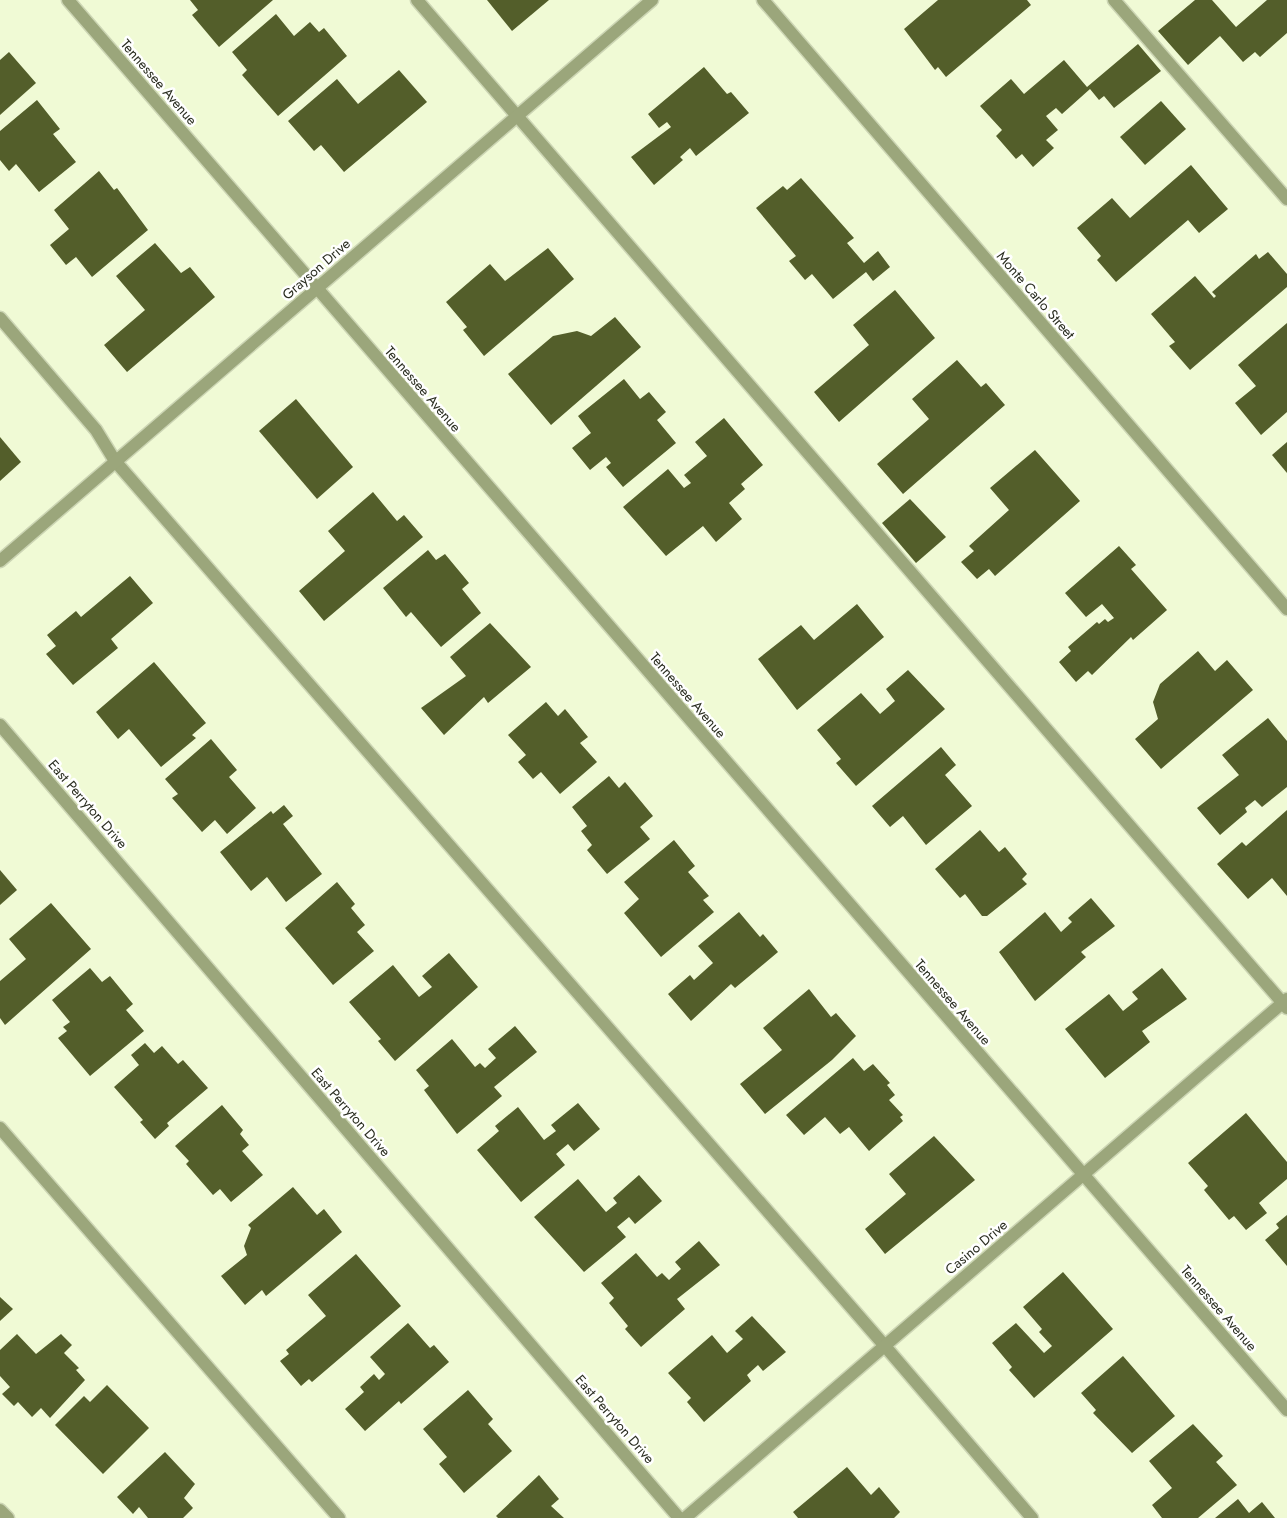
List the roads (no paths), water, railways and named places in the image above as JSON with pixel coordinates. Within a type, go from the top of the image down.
[{"type":"street","name":"Tennessee Avenue","points":[[68,0],[1287,1410]]},
{"type":"street","points":[[417,0],[1286,1003]]},
{"type":"street","name":"Grayson Drive","points":[[0,561],[652,0]]},
{"type":"street","name":"Monte Carlo Street","points":[[763,0],[1287,609]]},
{"type":"street","points":[[1114,0],[1287,199]]},
{"type":"street","points":[[0,318],[96,430],[115,461],[884,1345],[1032,1518]]},
{"type":"street","name":"East Perryton Drive","points":[[0,725],[679,1518]]},
{"type":"street","name":"Casino Drive","points":[[685,1518],[884,1345],[1286,1003]]},
{"type":"street","points":[[0,1128],[339,1518]]},
{"type":"street","points":[[0,1510],[8,1518]]}]
